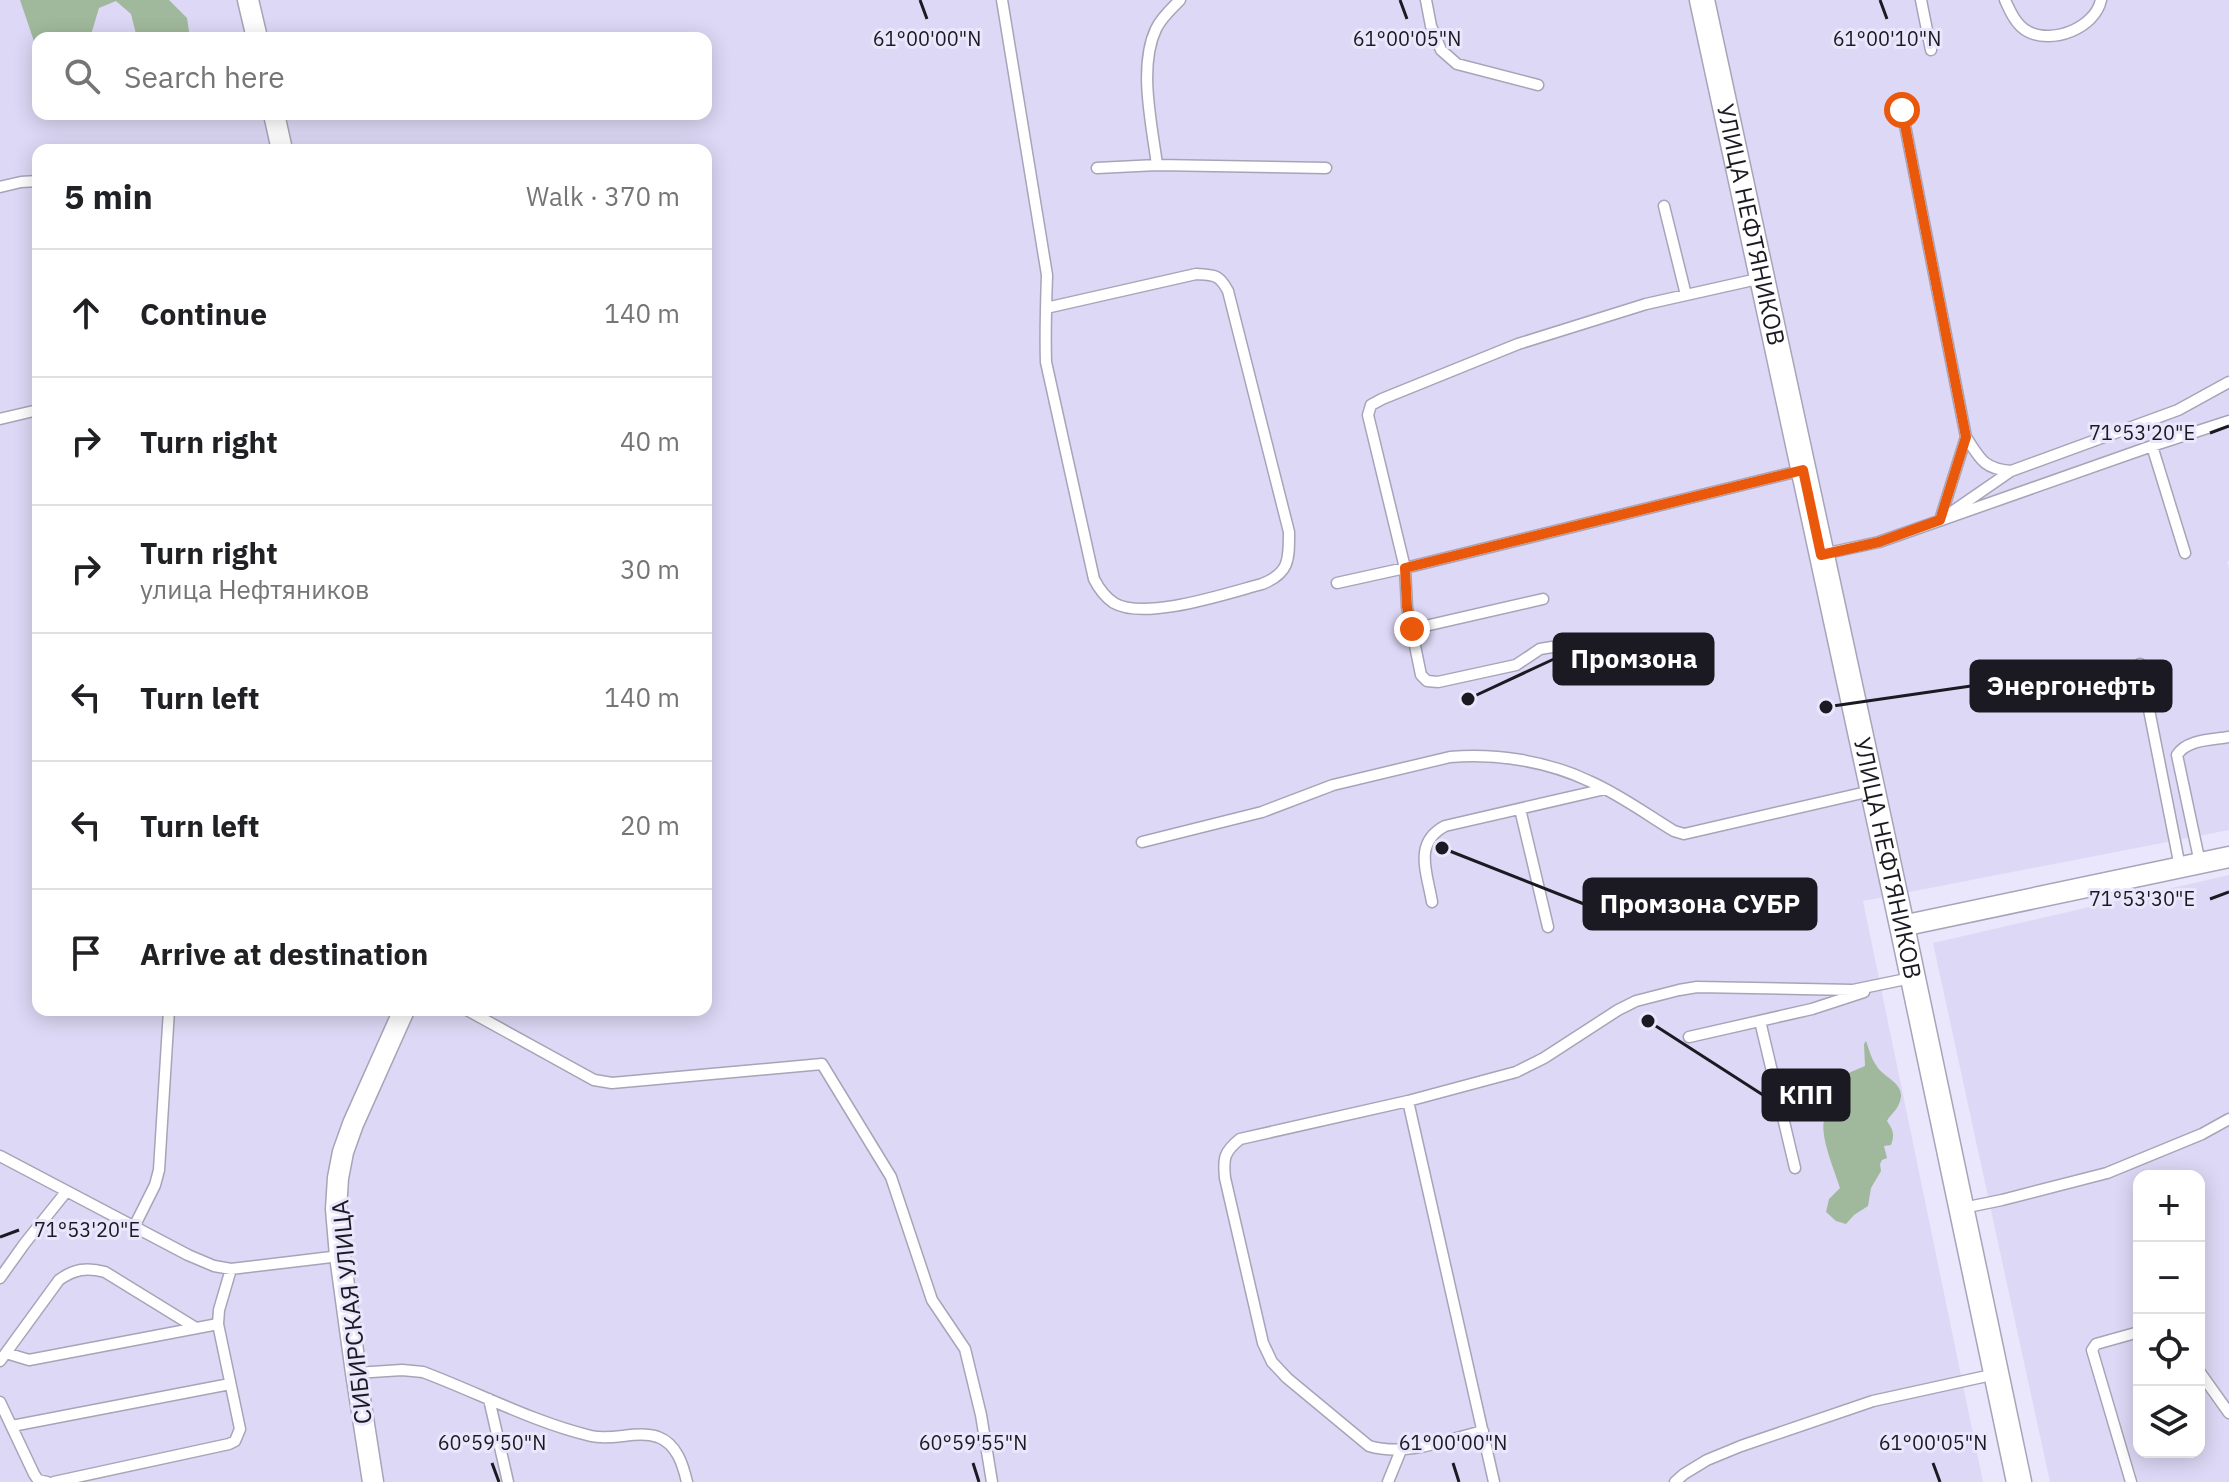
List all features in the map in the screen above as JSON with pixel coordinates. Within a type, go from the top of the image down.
[{"type":"street","points":[[248,0],[256,32]]},
{"type":"street","name":"УЛИЦА НЕФТЯНИКОВ","points":[[1702,0],[2019,1482]]},
{"type":"street","points":[[275,120],[281,144]]},
{"type":"street","points":[[1902,926],[2229,857]]},
{"type":"street","name":"СИБИРСКАЯ УЛИЦА","points":[[373,1482],[336,1209],[343,1152],[401,1016]]},
{"type":"lane","points":[[1002,0],[1047,275],[1046,308],[1046,362],[1094,579],[1102,593],[1117,604],[1149,609],[1174,606],[1275,579],[1286,567],[1289,532],[1228,291],[1222,278],[1196,274],[1046,308]]},
{"type":"lane","points":[[1157,165],[1147,62],[1157,27],[1180,0]]},
{"type":"lane","points":[[1426,0],[1431,26],[1441,50],[1457,64],[1538,85]]},
{"type":"lane","points":[[1921,0],[1931,50]]},
{"type":"lane","points":[[2005,0],[2011,15],[2024,30],[2037,36],[2075,31],[2090,22],[2101,0]]},
{"type":"lane","points":[[1902,110],[1966,437],[1993,470],[2011,471]]},
{"type":"lane","points":[[1097,168],[1157,165],[1326,168]]},
{"type":"lane","points":[[0,187],[32,181]]},
{"type":"lane","points":[[1664,206],[1686,295]]},
{"type":"lane","points":[[1552,647],[1540,649],[1516,665],[1438,682],[1427,681],[1421,675],[1407,607],[1405,568],[1368,415],[1371,405],[1518,344],[1623,311],[1762,278]]},
{"type":"lane","points":[[1940,520],[2011,471],[2178,410],[2229,382]]},
{"type":"lane","points":[[0,419],[32,411]]},
{"type":"lane","points":[[1821,555],[1879,542],[2229,421]]},
{"type":"lane","points":[[1940,520],[1966,437]]},
{"type":"lane","points":[[2152,446],[2185,553]]},
{"type":"lane","points":[[1337,583],[1803,470]]},
{"type":"lane","points":[[1412,629],[1543,599]]},
{"type":"lane","points":[[2140,664],[2190,865]]},
{"type":"lane","points":[[2190,865],[2177,755],[2187,745],[2229,737]]},
{"type":"lane","points":[[1142,842],[1262,812],[1333,785],[1450,757],[1495,757],[1524,761],[1586,779],[1684,834],[1873,791]]},
{"type":"lane","points":[[1432,902],[1423,854],[1434,832],[1445,826],[1605,789]]},
{"type":"lane","points":[[1520,809],[1548,927]]},
{"type":"lane","points":[[1483,1431],[1401,1450],[1386,1451],[1369,1446],[1272,1362],[1263,1343],[1225,1178],[1224,1161],[1229,1148],[1240,1139],[1408,1101],[1516,1072],[1544,1058],[1627,1005],[1679,990],[1725,987],[1853,990],[1913,978]]},
{"type":"lane","points":[[1689,1037],[1839,1001],[1873,987]]},
{"type":"lane","points":[[134,1227],[159,1170],[169,1016]]},
{"type":"lane","points":[[478,1016],[594,1080],[612,1083],[822,1064],[891,1177],[932,1300],[965,1349],[981,1415],[992,1482]]},
{"type":"lane","points":[[1760,1021],[1795,1168]]},
{"type":"lane","points":[[1408,1101],[1494,1482]]},
{"type":"lane","points":[[1962,1208],[2107,1173],[2202,1134],[2229,1119]]},
{"type":"lane","points":[[0,1156],[214,1266],[231,1269],[340,1256]]},
{"type":"lane","points":[[0,1278],[66,1192]]},
{"type":"lane","points":[[196,1328],[105,1272],[92,1268],[80,1269],[59,1280],[3,1357],[29,1360],[218,1324]]},
{"type":"lane","points":[[54,1482],[235,1441],[240,1429],[218,1324],[231,1269]]},
{"type":"lane","points":[[2131,1482],[2092,1353],[2096,1344],[2133,1334]]},
{"type":"lane","points":[[356,1373],[423,1372],[570,1431],[603,1439],[644,1435],[659,1438],[671,1446],[682,1462],[687,1482]]},
{"type":"lane","points":[[1675,1482],[1707,1460],[1741,1446],[1873,1401],[1996,1374]]},
{"type":"lane","points":[[2205,1379],[2229,1413]]},
{"type":"lane","points":[[12,1426],[230,1384]]},
{"type":"lane","points":[[489,1399],[508,1482]]},
{"type":"lane","points":[[0,1402],[34,1474],[38,1480],[47,1482]]},
{"type":"lane","points":[[1388,1482],[1401,1450]]},
{"type":"shaded area","points":[[0,0],[2229,0],[2229,830],[1863,901],[1983,1482],[0,1482]]},
{"type":"shaded area","points":[[2229,875],[2229,1482],[2050,1482],[1933,943]]},
{"type":"green space","points":[[20,0],[169,0],[187,18],[189,32],[136,32],[131,14],[116,1],[99,8],[92,32],[32,32],[32,35]]},
{"type":"green space","points":[[1866,1041],[1874,1062],[1898,1087],[1901,1098],[1887,1121],[1893,1132],[1892,1141],[1891,1145],[1884,1146],[1887,1158],[1880,1164],[1881,1171],[1871,1188],[1868,1206],[1846,1224],[1836,1221],[1826,1212],[1829,1199],[1840,1188],[1825,1142],[1825,1118],[1818,1105],[1818,1097],[1821,1094],[1832,1099],[1831,1088],[1843,1086],[1846,1074],[1865,1066]]},
{"type":"place","name":"Промзона","points":[[1468,699]]},
{"type":"place","name":"Энергонефть","points":[[1826,707]]},
{"type":"place","name":"Промзона СУБР","points":[[1442,848]]},
{"type":"place","name":"КПП","points":[[1648,1021]]},
{"type":"route","points":[[1412,629],[1407,607],[1405,568],[1803,470],[1821,555],[1879,542],[1940,520],[1966,437],[1902,110]]}]
